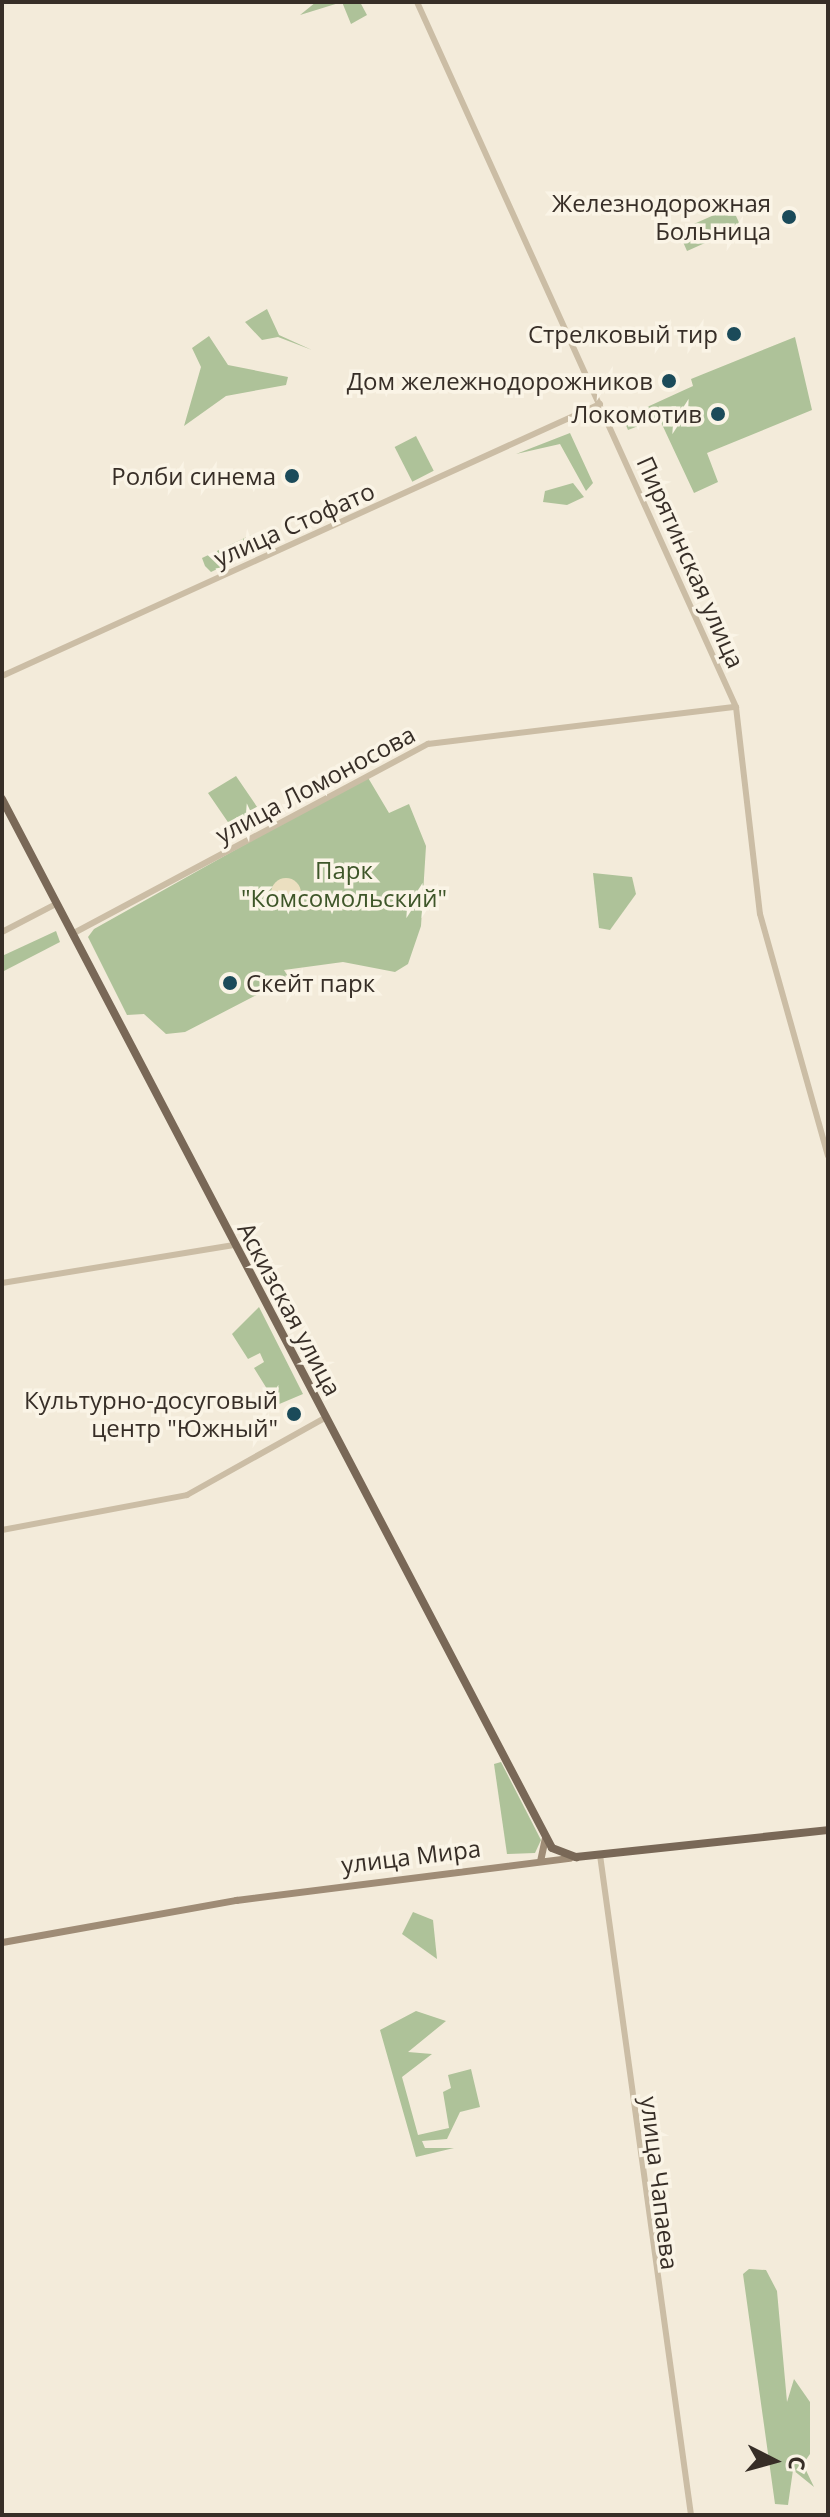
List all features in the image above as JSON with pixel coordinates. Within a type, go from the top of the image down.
[{"type":"main road","name":"Аскизская улица","points":[[2,799],[544,1837]]},
{"type":"main road","name":"улица Мира","points":[[2,1942],[236,1900],[540,1861],[828,1830]]},
{"type":"main road","points":[[544,1837],[569,1858]]},
{"type":"main road","points":[[540,1861],[544,1837]]},
{"type":"street","name":"Пирятинская улица","points":[[417,2],[736,707],[757,889],[828,1156]]},
{"type":"street","name":"улица Стофато","points":[[2,676],[600,404]]},
{"type":"street","name":"улица Ломоносова","points":[[72,934],[428,744],[736,707]]},
{"type":"street","points":[[2,932],[56,904]]},
{"type":"street","points":[[2,1283],[234,1245]]},
{"type":"street","points":[[2,1530],[187,1495],[325,1418]]},
{"type":"street","name":"улица Чапаева","points":[[600,1855],[691,2515]]},
{"type":"green space","points":[[316,2],[342,2],[300,15]]},
{"type":"green space","points":[[342,2],[360,2],[367,15],[351,24]]},
{"type":"green space","points":[[732,207],[741,227],[687,251],[678,231]]},
{"type":"green space","points":[[267,309],[279,335],[312,350],[278,337],[262,340],[245,322]]},
{"type":"green space","points":[[209,336],[228,365],[288,377],[286,385],[226,396],[184,426],[201,367],[192,348]]},
{"type":"green space","name":"Локомотив","points":[[795,337],[812,410],[707,453],[718,482],[694,493],[659,418],[628,430],[623,418],[693,386],[691,379]]},
{"type":"green space","points":[[570,433],[593,483],[586,491],[560,444],[516,454]]},
{"type":"green space","points":[[416,436],[434,471],[412,482],[395,447]]},
{"type":"green space","points":[[573,483],[584,497],[567,505],[543,502],[545,491]]},
{"type":"green space","points":[[251,535],[260,548],[211,572],[205,566],[202,558]]},
{"type":"green space","points":[[236,776],[266,820],[251,831],[242,823],[232,828],[208,793]]},
{"type":"green space","name":"Парк \"Комсомольский\"","points":[[367,776],[389,813],[409,804],[426,846],[421,926],[408,964],[395,972],[343,962],[284,970],[289,978],[185,1032],[166,1034],[144,1014],[127,1015],[88,937],[94,929]]},
{"type":"green space","points":[[593,873],[632,877],[636,894],[610,930],[599,928]]},
{"type":"green space","points":[[56,931],[60,942],[2,972],[2,956]]},
{"type":"green space","points":[[259,1307],[303,1394],[277,1405],[254,1368],[264,1362],[260,1353],[248,1359],[232,1334]]},
{"type":"green space","points":[[501,1762],[541,1840],[535,1853],[507,1854],[494,1764]]},
{"type":"green space","points":[[413,1912],[433,1920],[437,1959],[402,1934]]},
{"type":"green space","points":[[416,2011],[446,2021],[408,2052],[432,2054],[402,2077],[418,2135],[449,2128],[443,2092],[451,2088],[448,2075],[471,2069],[480,2107],[460,2112],[447,2139],[422,2141],[425,2148],[454,2148],[416,2157],[380,2030]]},
{"type":"green space","points":[[749,2269],[766,2270],[777,2291],[787,2402],[794,2379],[810,2402],[810,2454],[803,2464],[814,2487],[793,2470],[788,2505],[775,2504],[743,2274]]},
{"type":"shaded area","points":[[286,878],[297,882],[301,893],[297,904],[286,908],[275,904],[271,893],[275,882]]},
{"type":"place","name":"Железнодорожная Больница","points":[[789,217]]},
{"type":"place","name":"Стрелковый тир","points":[[734,334]]},
{"type":"place","name":"Дом жележнодорожников","points":[[669,381]]},
{"type":"place","name":"Локомотив","points":[[718,414]]},
{"type":"place","name":"Ролби синема","points":[[292,476]]},
{"type":"place","name":"Скейт парк","points":[[230,983]]},
{"type":"place","name":"Культурно-досуговый центр \"Южный\"","points":[[294,1414]]}]
